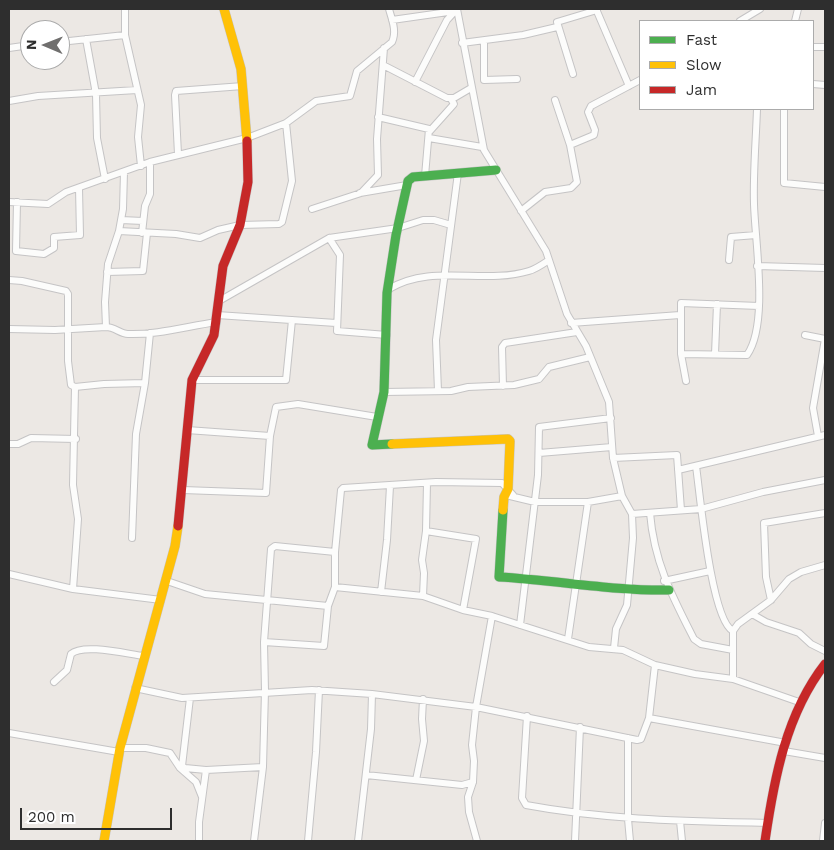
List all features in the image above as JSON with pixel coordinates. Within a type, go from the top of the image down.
[{"type":"street","points":[[125,9],[125,35],[141,105],[138,137],[141,166]]},
{"type":"street","points":[[104,841],[120,750],[135,688],[167,581],[175,546],[183,490],[192,380],[214,335],[224,262],[240,225],[248,176],[241,69],[224,9]]},
{"type":"street","points":[[9,202],[48,204],[61,195],[150,162],[247,138],[286,123],[316,101],[350,96],[357,71],[394,37],[389,9]]},
{"type":"street","points":[[392,20],[456,9]]},
{"type":"street","points":[[456,9],[482,147],[546,252],[563,306],[590,357],[609,402],[612,458],[622,496],[632,514],[633,538],[630,591],[626,609],[616,629],[614,648]]},
{"type":"street","points":[[415,82],[447,20],[456,9]]},
{"type":"street","points":[[742,20],[760,9]]},
{"type":"street","points":[[573,74],[557,26],[558,21],[596,10],[629,86]]},
{"type":"street","points":[[462,43],[484,42],[557,26]]},
{"type":"street","points":[[70,41],[125,35]]},
{"type":"street","points":[[86,39],[96,94],[97,138],[105,178]]},
{"type":"street","points":[[484,42],[484,80],[516,79]]},
{"type":"street","points":[[359,193],[379,171],[378,117],[384,48]]},
{"type":"street","points":[[383,65],[451,99],[454,104],[429,135]]},
{"type":"street","points":[[570,145],[594,136],[595,130],[588,112],[591,106],[639,81]]},
{"type":"street","points":[[178,154],[176,91],[243,86]]},
{"type":"street","points":[[451,99],[472,88]]},
{"type":"street","points":[[9,101],[38,96],[96,94],[137,90]]},
{"type":"street","points":[[521,211],[548,190],[575,186],[578,178],[570,145],[555,100]]},
{"type":"street","points":[[681,354],[749,354],[757,330],[759,306],[754,204],[757,110]]},
{"type":"street","points":[[784,110],[784,183],[825,187]]},
{"type":"street","points":[[378,117],[427,128],[429,135],[425,176]]},
{"type":"street","points":[[119,231],[205,238],[218,230],[240,225],[276,226],[282,222],[292,181],[286,123]]},
{"type":"street","points":[[429,135],[482,147]]},
{"type":"street","points":[[107,272],[143,270],[143,221],[145,205],[150,194],[150,162]]},
{"type":"street","points":[[496,170],[413,177],[407,185],[398,228],[389,290],[384,392],[372,444],[374,446],[508,439],[510,442],[509,494],[498,575],[500,578],[549,580],[630,591],[668,590]]},
{"type":"street","points":[[106,327],[107,272],[109,258],[121,220],[124,172]]},
{"type":"street","points":[[438,391],[436,346],[458,173]]},
{"type":"street","points":[[312,209],[359,193],[407,185]]},
{"type":"street","points":[[17,202],[16,251],[44,254],[54,248],[54,237],[80,236],[79,188]]},
{"type":"street","points":[[121,220],[143,221]]},
{"type":"street","points":[[219,301],[329,238],[398,228],[423,220],[434,220],[451,225]]},
{"type":"street","points":[[729,260],[731,236],[756,234]]},
{"type":"street","points":[[329,238],[340,255],[341,270],[335,328],[339,332],[387,335]]},
{"type":"street","points":[[389,290],[430,275],[506,275],[531,271],[549,260]]},
{"type":"street","points":[[757,266],[825,268]]},
{"type":"street","points":[[9,280],[66,291],[68,361],[71,385],[75,388],[76,439],[73,485],[78,519],[72,589]]},
{"type":"street","points":[[686,381],[681,354],[680,306],[684,302],[759,306]]},
{"type":"street","points":[[716,354],[717,304]]},
{"type":"street","points":[[572,323],[680,315]]},
{"type":"street","points":[[9,329],[114,327],[126,334],[150,333],[217,318],[336,323]]},
{"type":"street","points":[[192,380],[286,380],[292,320]]},
{"type":"street","points":[[504,386],[502,347],[505,343],[577,332]]},
{"type":"street","points":[[132,538],[136,434],[145,383],[150,333]]},
{"type":"street","points":[[805,335],[825,339],[813,408],[818,436]]},
{"type":"street","points":[[384,392],[438,391],[504,386],[536,381],[549,367],[590,357]]},
{"type":"street","points":[[75,388],[104,384],[145,383]]},
{"type":"street","points":[[183,490],[266,494],[270,436],[276,407],[298,404],[377,417]]},
{"type":"street","points":[[520,625],[535,502],[539,453],[538,430],[541,426],[611,418]]},
{"type":"street","points":[[187,430],[270,436]]},
{"type":"street","points":[[678,470],[749,451],[825,434]]},
{"type":"street","points":[[9,444],[18,444],[31,438],[76,439]]},
{"type":"street","points":[[539,453],[612,447]]},
{"type":"street","points":[[612,458],[675,454],[682,510]]},
{"type":"street","points":[[696,466],[710,571],[725,625],[732,631]]},
{"type":"street","points":[[632,514],[702,509],[763,492],[825,480]]},
{"type":"street","points":[[423,596],[424,573],[422,560],[426,531],[426,482]]},
{"type":"street","points":[[264,642],[324,646],[328,606],[336,587],[335,552],[341,490],[348,486],[390,486],[426,482],[502,483],[509,494],[535,502],[588,502],[622,496]]},
{"type":"street","points":[[380,592],[388,540],[390,486]]},
{"type":"street","points":[[568,639],[588,502]]},
{"type":"street","points":[[650,513],[652,538],[664,581],[694,640],[701,644],[733,650]]},
{"type":"street","points":[[771,600],[766,577],[764,522],[825,513]]},
{"type":"street","points":[[426,531],[476,539],[463,610]]},
{"type":"street","points":[[254,841],[263,767],[264,642],[272,547],[335,552]]},
{"type":"street","points":[[733,679],[732,631],[738,624],[771,600],[789,579],[801,572],[825,565]]},
{"type":"street","points":[[664,581],[710,571]]},
{"type":"street","points":[[9,574],[72,589],[161,600]]},
{"type":"street","points":[[167,581],[197,593],[328,606]]},
{"type":"street","points":[[336,587],[423,596],[463,610],[492,616],[595,648],[614,648],[630,652],[655,665],[695,674],[733,679],[799,702]]},
{"type":"street","points":[[752,614],[766,622],[799,632],[811,644],[825,651]]},
{"type":"street","points":[[477,841],[468,805],[469,791],[473,782],[474,761],[472,745],[476,707],[492,616]]},
{"type":"street","points":[[54,682],[65,673],[71,654],[78,650],[109,651],[144,656]]},
{"type":"street","points":[[765,841],[767,823],[785,747],[799,702],[807,686],[825,664]]},
{"type":"street","points":[[135,688],[168,696],[190,698],[265,691],[319,690],[423,699],[526,716],[637,740],[641,739],[649,718],[655,665]]},
{"type":"street","points":[[308,841],[316,752],[319,690]]},
{"type":"street","points":[[358,841],[366,775],[372,694]]},
{"type":"street","points":[[190,698],[181,763],[185,768],[206,770],[263,767]]},
{"type":"street","points":[[416,780],[424,741],[423,699]]},
{"type":"street","points":[[526,716],[523,802],[526,805],[577,814],[628,819],[767,823]]},
{"type":"street","points":[[649,718],[785,747],[825,758]]},
{"type":"street","points":[[575,841],[580,727]]},
{"type":"street","points":[[9,733],[120,750],[146,748],[170,753],[180,768],[196,782],[202,797]]},
{"type":"street","points":[[628,738],[628,819],[630,841]]},
{"type":"street","points":[[200,841],[199,822],[206,770]]},
{"type":"street","points":[[366,775],[462,785],[473,782]]},
{"type":"street","points":[[680,821],[682,841]]},
{"type":"street","points":[[823,841],[825,823]]},
{"type":"traffic: fast","points":[[392,444],[372,445],[384,392],[387,293],[396,235],[408,181],[413,177],[496,170]]},
{"type":"traffic: fast","points":[[503,510],[499,577],[626,589],[669,590]]},
{"type":"traffic: slow","points":[[224,9],[241,69],[247,141]]},
{"type":"traffic: slow","points":[[392,444],[508,439],[510,441],[508,489],[504,497],[503,510]]},
{"type":"traffic: slow","points":[[104,841],[120,748],[175,546],[178,526]]},
{"type":"traffic: jam","points":[[178,526],[192,380],[214,335],[223,266],[240,225],[248,182],[247,141]]},
{"type":"traffic: jam","points":[[765,841],[778,771],[791,726],[800,704],[825,664]]}]
